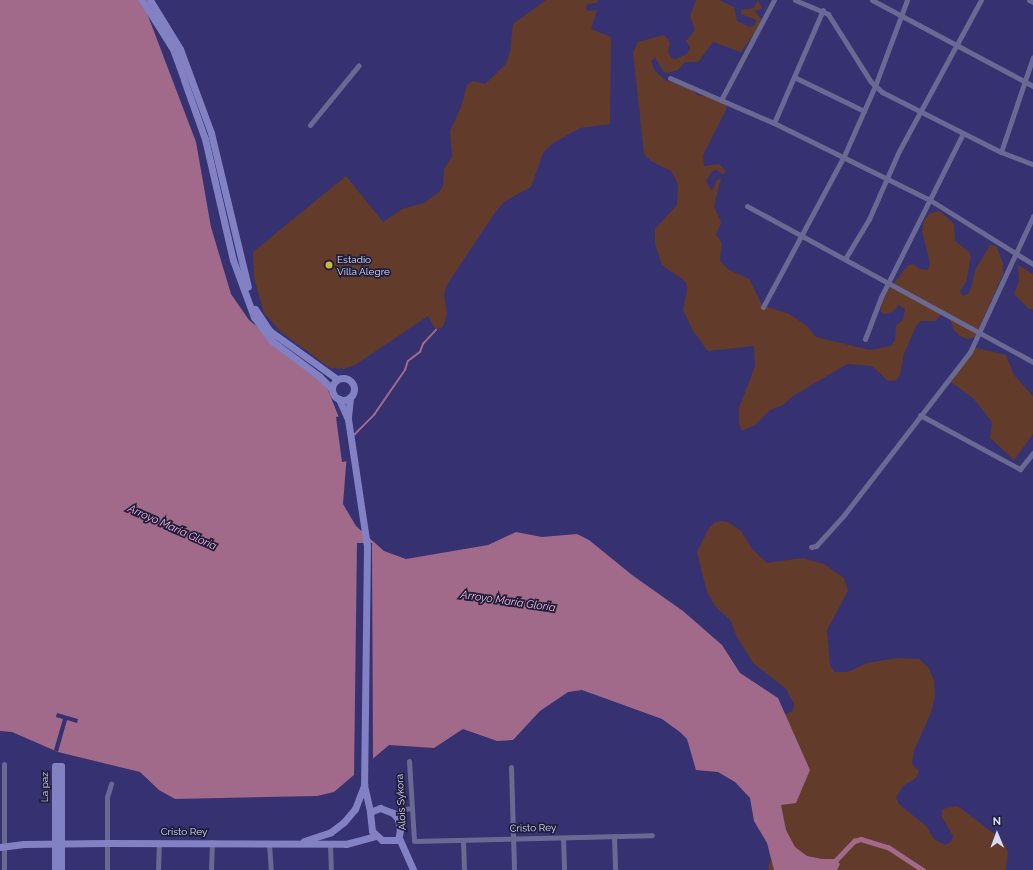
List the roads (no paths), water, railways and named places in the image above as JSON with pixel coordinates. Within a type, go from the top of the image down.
[{"type":"street","points":[[142,0],[172,49],[190,95],[205,139],[233,260],[254,318],[272,341],[319,376],[332,388],[334,395],[339,399],[348,419]]},
{"type":"street","points":[[150,0],[180,49],[211,133],[241,261],[257,314],[270,331],[337,379],[346,378],[352,382],[354,392],[350,398],[348,419],[367,546],[364,785],[355,809],[344,822],[321,836],[294,844]]},
{"type":"street","points":[[722,100],[774,0]]},
{"type":"street","points":[[795,0],[823,10],[828,14],[875,86],[920,113],[1001,152],[1033,164]]},
{"type":"street","points":[[872,0],[1033,86]]},
{"type":"street","points":[[763,307],[844,156],[875,86],[907,0]]},
{"type":"street","points":[[845,259],[869,219],[887,178],[920,113],[981,0]]},
{"type":"street","points":[[1029,0],[1033,2]]},
{"type":"street","points":[[774,123],[823,10]]},
{"type":"street","points":[[1001,152],[1023,80],[1033,57]]},
{"type":"street","points":[[310,125],[359,65]]},
{"type":"street","points":[[794,77],[864,111]]},
{"type":"street","points":[[670,78],[774,123],[844,156],[930,200],[1033,264]]},
{"type":"street","points":[[864,339],[888,283],[963,133]]},
{"type":"street","points":[[747,206],[1033,362]]},
{"type":"street","points":[[811,547],[816,546],[844,514],[970,352],[1033,216]]},
{"type":"street","points":[[332,388],[337,379]]},
{"type":"street","points":[[339,399],[350,398]]},
{"type":"street","points":[[920,415],[1020,469],[1033,453]]},
{"type":"street","name":"Alois Sykora","points":[[409,761],[410,808],[414,841]]},
{"type":"street","points":[[4,764],[2,847],[4,870]]},
{"type":"street","name":"La paz","points":[[54,870],[58,843],[61,766],[55,766],[58,843],[61,870]]},
{"type":"street","points":[[511,767],[514,870]]},
{"type":"street","points":[[107,870],[107,797],[112,784]]},
{"type":"street","points":[[364,785],[368,798],[371,828],[376,836],[398,840],[400,827],[396,816],[380,808],[368,798]]},
{"type":"street","points":[[370,812],[380,808]]},
{"type":"street","points":[[396,816],[400,810],[410,808]]},
{"type":"street","points":[[364,840],[371,828]]},
{"type":"street","name":"Cristo Rey","points":[[414,841],[652,835]]},
{"type":"street","name":"Cristo Rey","points":[[2,847],[58,843],[107,842],[346,844],[376,836]]},
{"type":"street","points":[[614,837],[615,870]]},
{"type":"street","points":[[563,838],[564,870]]},
{"type":"street","name":"Alois Sykora","points":[[398,840],[404,848],[413,870]]},
{"type":"street","points":[[463,840],[464,870]]},
{"type":"street","points":[[158,870],[159,842]]},
{"type":"street","points":[[211,870],[212,842]]},
{"type":"street","points":[[269,844],[271,870]]},
{"type":"street","points":[[330,844],[332,870]]},
{"type":"water","points":[[0,0],[142,0],[196,142],[211,227],[231,294],[249,320],[316,374],[328,390],[340,420],[347,453],[343,504],[356,526],[384,551],[406,559],[488,545],[516,532],[542,537],[577,534],[589,540],[632,575],[683,611],[722,645],[740,673],[778,698],[810,770],[796,803],[781,805],[786,830],[795,847],[807,856],[822,859],[835,859],[840,864],[837,870],[774,870],[767,843],[754,821],[750,798],[735,782],[718,772],[696,770],[687,739],[662,719],[582,690],[568,692],[540,711],[513,740],[497,741],[463,729],[434,748],[389,745],[334,792],[317,796],[175,799],[159,790],[140,772],[58,752],[12,732],[0,731]]},
{"type":"waterway","points":[[353,436],[374,415],[405,370],[408,361],[420,352],[423,344],[436,330]]},
{"type":"waterway","name":"Arroyo María Gloria","points":[[832,864],[854,841],[861,839],[888,847],[923,870]]},
{"type":"place","name":"Estadio Villa Alegre","points":[[329,265]]}]
